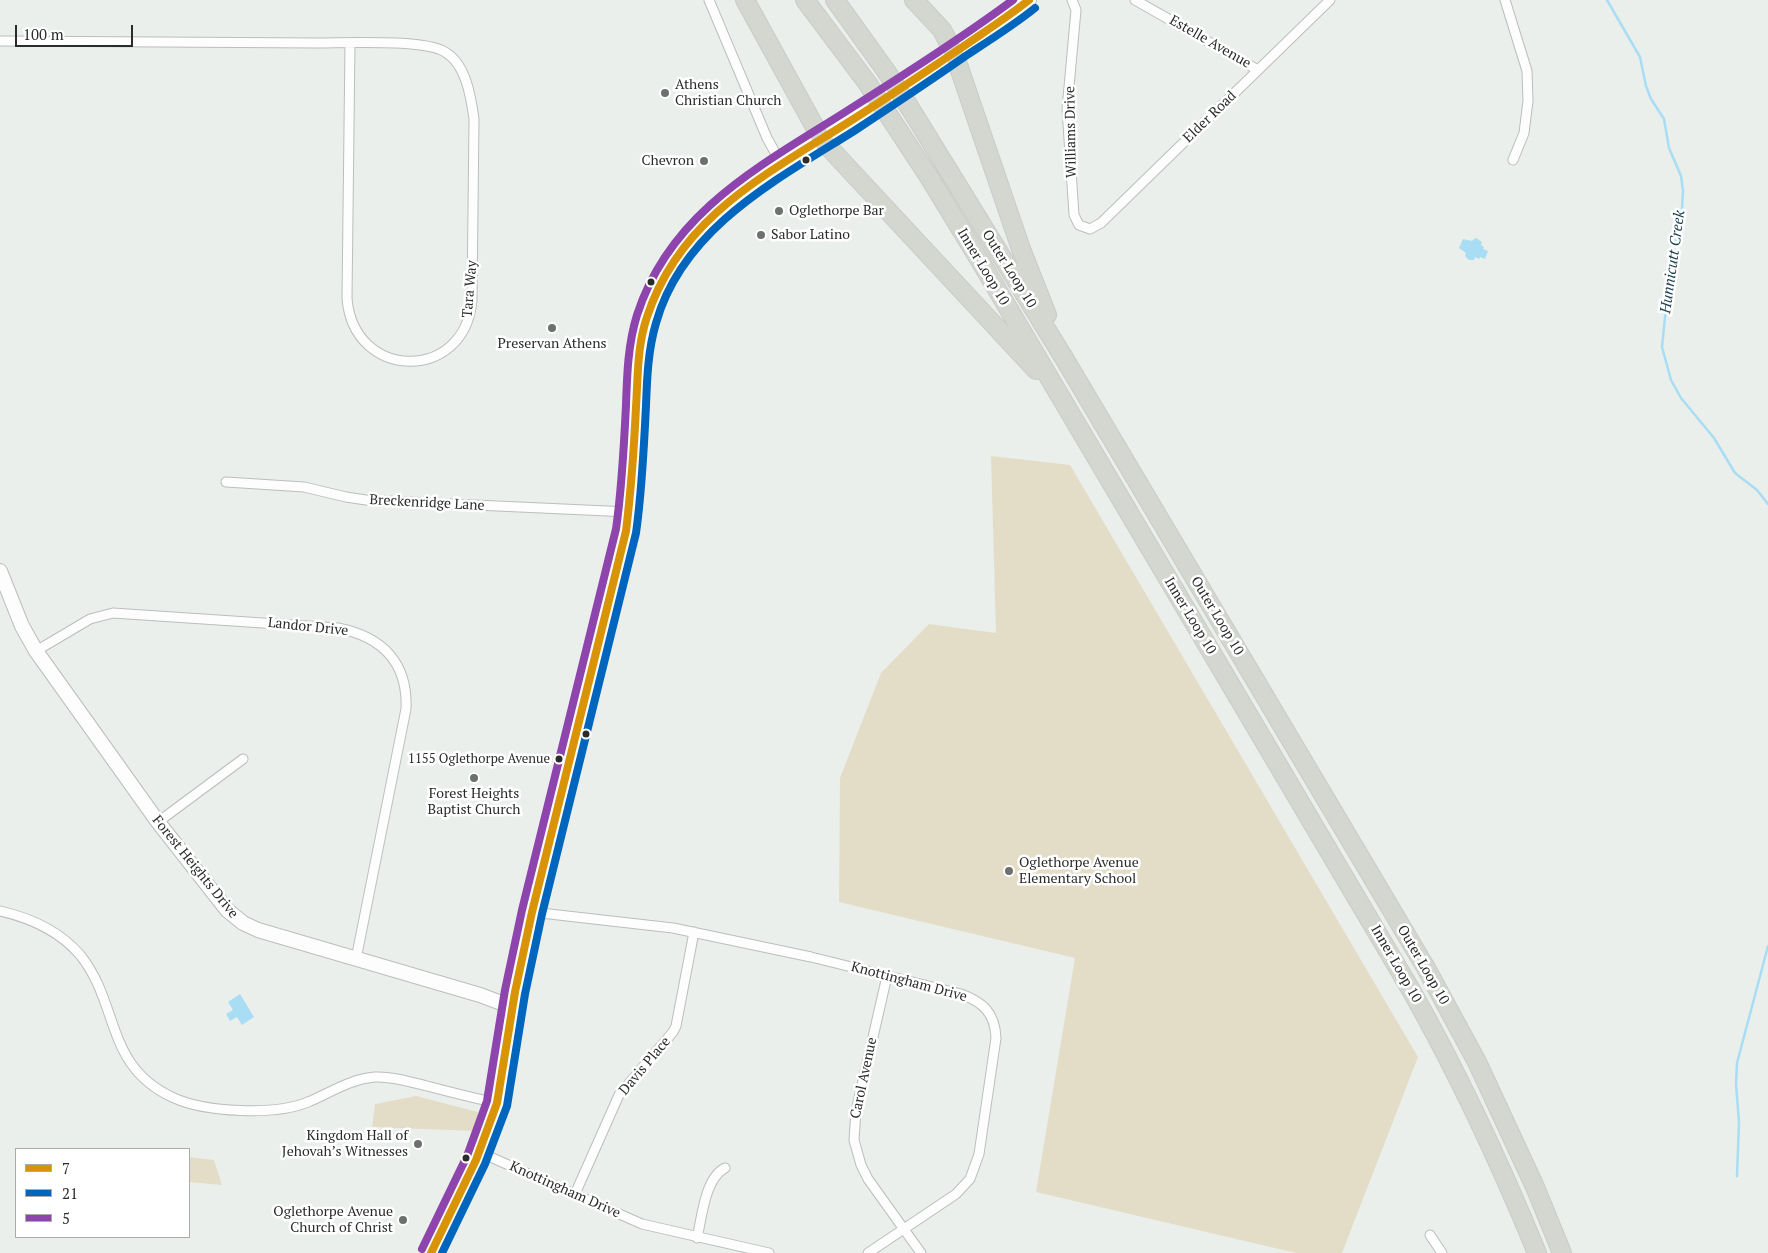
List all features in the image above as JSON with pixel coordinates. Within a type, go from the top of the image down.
[{"type":"highway","points":[[745,0],[822,140],[1057,393]]},
{"type":"highway","name":"Inner Loop 10","points":[[805,0],[868,84],[929,178],[1366,912],[1428,1020],[1479,1119],[1538,1253]]},
{"type":"highway","name":"Outer Loop 10","points":[[835,0],[910,108],[1064,358],[1426,968],[1484,1077],[1562,1253]]},
{"type":"highway","points":[[914,0],[942,30],[954,53],[1021,249],[1064,358]]},
{"type":"main road","points":[[431,1253],[479,1152],[497,1103],[512,1007],[532,912],[626,531],[629,512],[640,346],[647,315],[658,288],[679,251],[701,224],[732,198],[954,53],[1029,0]]},
{"type":"main road","name":"Forest Heights Drive","points":[[0,571],[22,626],[36,651],[158,822],[235,918],[258,930],[480,995],[512,1007]]},
{"type":"street","points":[[709,0],[767,138],[782,165]]},
{"type":"street","name":"Williams Drive","points":[[1072,0],[1076,10],[1067,109],[1068,134],[1074,215],[1079,225],[1086,229]]},
{"type":"street","name":"Estelle Avenue","points":[[1135,0],[1258,70]]},
{"type":"street","name":"Elder Road","points":[[1086,229],[1094,228],[1101,223],[1330,0]]},
{"type":"street","points":[[1505,0],[1527,71],[1528,101],[1524,133],[1513,160]]},
{"type":"street","name":"Tara Way","points":[[0,40],[350,43],[416,44],[428,45],[446,52],[459,67],[473,106],[475,131],[471,311],[466,329],[461,336],[445,350],[425,360],[405,361],[385,356],[361,338],[350,319],[347,298],[350,43]]},
{"type":"street","name":"Breckenridge Lane","points":[[226,482],[304,487],[366,500],[629,512]]},
{"type":"street","name":"Landor Drive","points":[[36,651],[90,619],[113,612],[338,628],[366,636],[388,652],[403,678],[406,709],[356,959]]},
{"type":"street","points":[[158,822],[243,759]]},
{"type":"street","points":[[0,911],[20,916],[49,929],[80,956],[96,981],[118,1040],[129,1061],[158,1090],[184,1103],[204,1107],[252,1110],[281,1109],[306,1103],[352,1082],[376,1077],[400,1079],[497,1103]]},
{"type":"street","name":"Knottingham Drive","points":[[532,912],[656,925],[811,957],[968,997],[980,1004],[991,1014],[996,1028],[994,1050],[979,1154],[970,1179],[956,1194],[868,1253]]},
{"type":"street","name":"Davis Place","points":[[575,1194],[620,1095],[676,1026],[694,932]]},
{"type":"street","name":"Carol Avenue","points":[[887,976],[856,1111],[854,1140],[868,1179],[921,1253]]},
{"type":"street","name":"Knottingham Drive","points":[[479,1152],[642,1224],[769,1253]]},
{"type":"street","points":[[697,1238],[710,1187],[716,1174],[726,1168]]},
{"type":"street","points":[[1430,1235],[1442,1253]]},
{"type":"shaded area","name":"Oglethorpe Avenue Elementary School","points":[[991,456],[1070,465],[1418,1057],[1342,1253],[1296,1253],[1036,1192],[1075,958],[839,902],[840,778],[881,673],[929,624],[996,633]]},
{"type":"shaded area","points":[[416,1096],[478,1112],[476,1131],[372,1127],[375,1104]]},
{"type":"shaded area","points":[[190,1157],[214,1160],[222,1185],[190,1182]]},
{"type":"water","points":[[1476,238],[1482,242],[1483,249],[1488,251],[1485,259],[1475,257],[1474,260],[1469,260],[1465,256],[1466,253],[1459,248],[1463,239],[1472,241]]},
{"type":"water","points":[[240,994],[254,1017],[242,1025],[237,1017],[230,1021],[226,1014],[233,1010],[228,1002]]},
{"type":"waterway","name":"Hunnicutt Creek","points":[[1607,0],[1640,57],[1646,86],[1651,99],[1664,119],[1669,148],[1681,176],[1683,191],[1682,209],[1670,268],[1662,347],[1671,380],[1681,398],[1714,438],[1735,473],[1757,490],[1768,504]]},
{"type":"waterway","points":[[1737,1176],[1739,1122],[1736,1084],[1737,1063],[1768,946]]},
{"type":"transit line","name":"5","points":[[422,1249],[467,1156],[487,1101],[505,990],[522,910],[616,529],[620,498],[630,348],[637,315],[652,278],[673,246],[697,217],[725,192],[755,169],[934,55],[1013,0]]},
{"type":"transit line","name":"7","points":[[431,1253],[476,1160],[497,1103],[515,992],[532,912],[626,531],[640,350],[647,317],[661,283],[680,253],[702,227],[727,203],[755,182],[903,87],[1029,0]]},
{"type":"transit line","name":"21","points":[[442,1253],[485,1164],[507,1106],[525,994],[542,914],[636,533],[643,469],[650,354],[653,333],[669,289],[687,260],[710,233],[764,188],[897,103],[1035,8]]},
{"type":"place","name":"Athens Christian Church","points":[[665,93]]},
{"type":"place","name":"Chevron","points":[[704,161]]},
{"type":"place","name":"Oglethorpe Bar","points":[[779,211]]},
{"type":"place","name":"Sabor Latino","points":[[761,235]]},
{"type":"place","name":"Preservan Athens","points":[[552,328]]},
{"type":"place","name":"1155 Oglethorpe Avenue","points":[[559,759]]},
{"type":"place","name":"Forest Heights Baptist Church","points":[[474,778]]},
{"type":"place","name":"Oglethorpe Avenue Elementary School","points":[[1009,871]]},
{"type":"place","name":"Kingdom Hall of Jehovah’s Witnesses","points":[[418,1144]]},
{"type":"place","name":"Oglethorpe Avenue Church of Christ","points":[[403,1220]]}]
